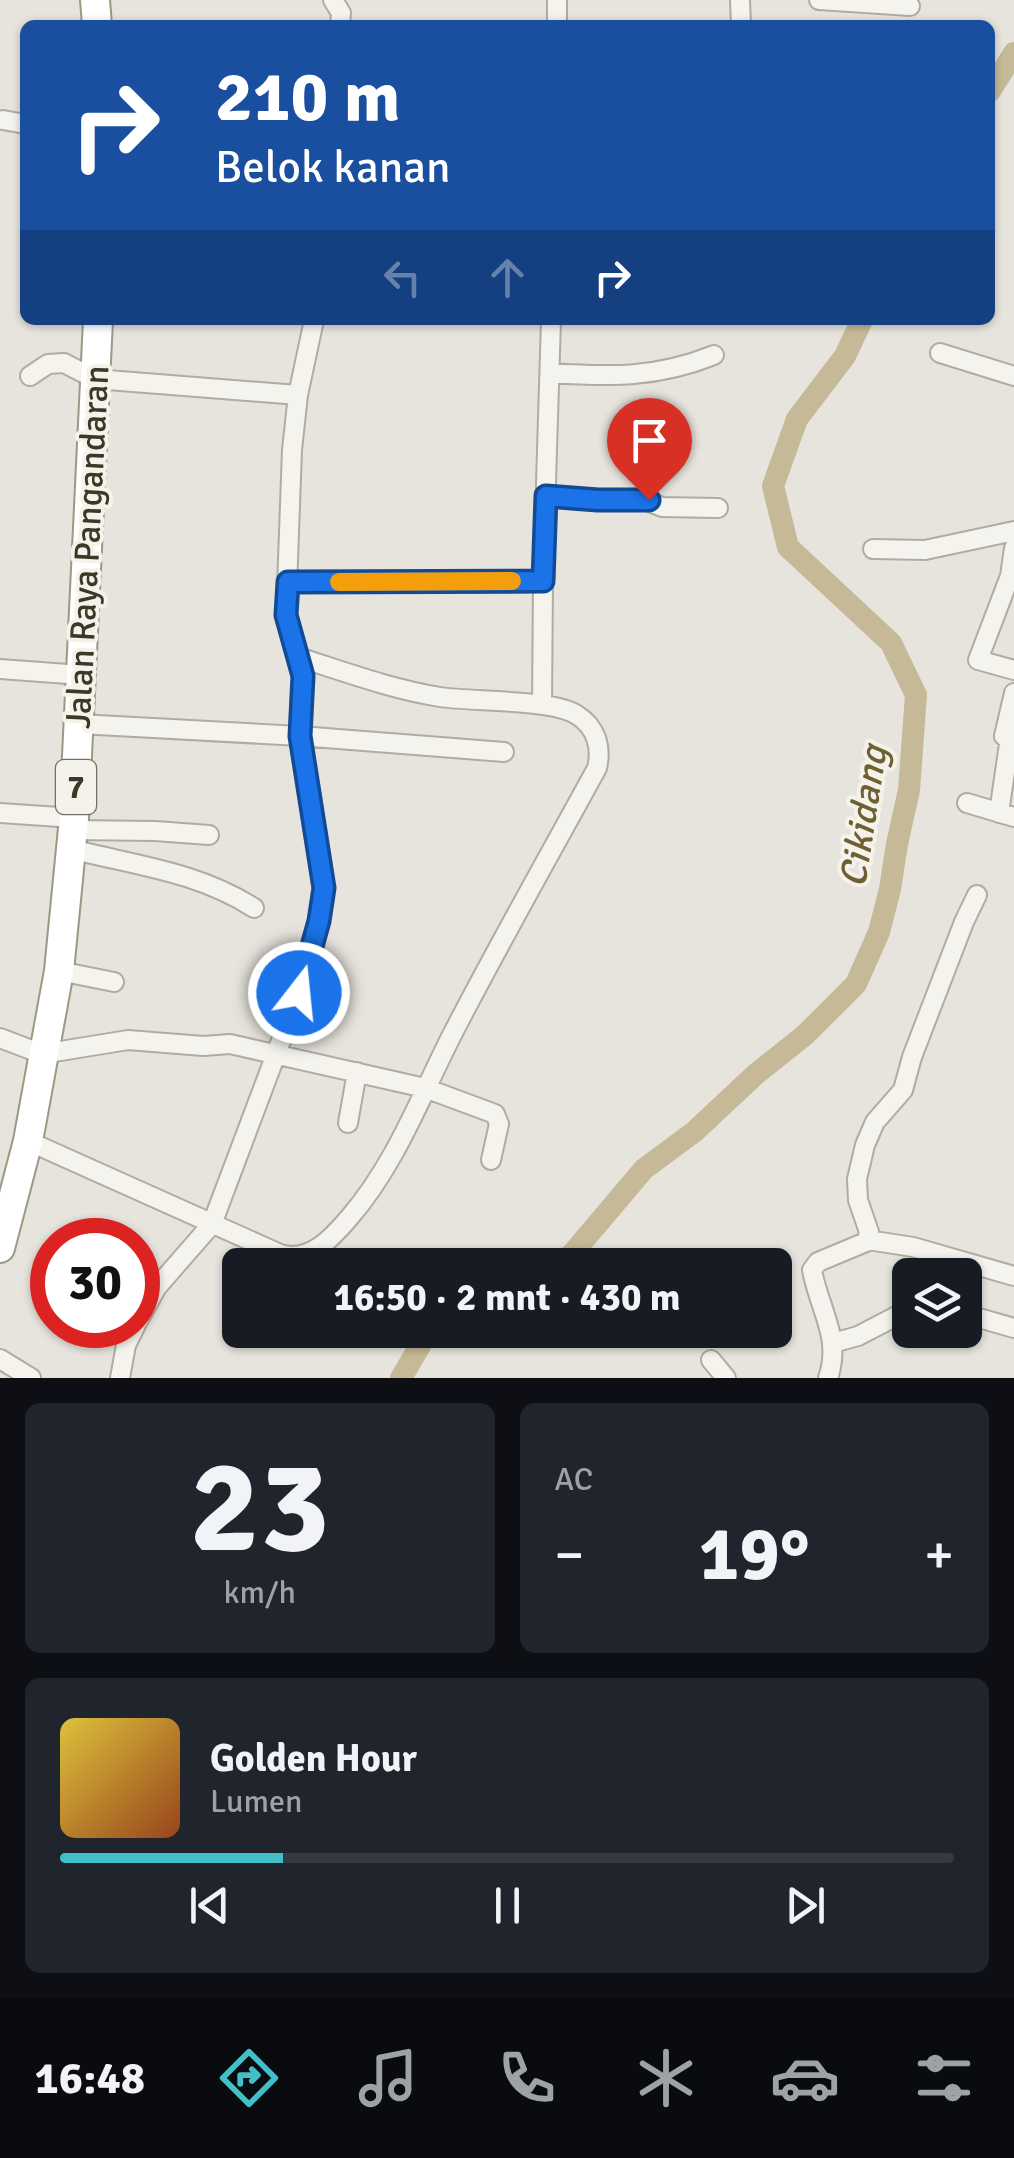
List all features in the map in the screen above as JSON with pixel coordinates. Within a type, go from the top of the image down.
[{"type":"highway","name":"Jalan Raya Pangandaran","points":[[0,1248],[28,1141],[60,971],[73,832],[98,325]]},
{"type":"street","points":[[819,0],[910,6]]},
{"type":"street","points":[[3,120],[20,123]]},
{"type":"street","points":[[160,1284],[212,1224],[276,1053],[319,921],[324,888],[300,736],[303,676],[286,615],[292,450],[298,395],[313,325]]},
{"type":"street","points":[[542,705],[552,325]]},
{"type":"street","points":[[940,353],[1014,376]]},
{"type":"street","points":[[550,373],[663,372],[714,355]]},
{"type":"street","points":[[30,376],[48,364],[64,363],[95,380],[298,395]]},
{"type":"street","points":[[546,496],[642,499],[662,506],[718,508]]},
{"type":"street","points":[[873,549],[925,550],[1014,530]]},
{"type":"street","points":[[1014,548],[1010,576],[978,660],[1014,670]]},
{"type":"street","points":[[288,582],[543,581]]},
{"type":"street","points":[[298,656],[391,686],[440,697],[542,705],[575,713],[587,723],[600,748],[597,768],[483,976],[406,1130],[349,1218],[317,1248]]},
{"type":"street","points":[[0,669],[81,675]]},
{"type":"street","points":[[968,802],[1006,815],[1009,742],[1004,736],[1014,692]]},
{"type":"street","points":[[79,724],[504,752]]},
{"type":"street","points":[[0,812],[73,832],[234,896],[254,908]]},
{"type":"street","points":[[73,832],[209,835]]},
{"type":"street","points":[[868,1240],[857,1174],[865,1145],[875,1122],[902,1090],[977,894]]},
{"type":"street","points":[[60,971],[114,982]]},
{"type":"street","points":[[0,1038],[42,1054],[128,1040],[203,1046],[230,1044],[424,1088],[495,1114],[498,1124],[491,1160]]},
{"type":"street","points":[[348,1123],[357,1072]]},
{"type":"street","points":[[28,1141],[266,1248]]},
{"type":"street","points":[[828,1378],[833,1343],[812,1270],[818,1262],[868,1240],[913,1248],[1014,1276]]},
{"type":"street","points":[[833,1343],[858,1336],[892,1318]]},
{"type":"street","points":[[982,1319],[1014,1328]]},
{"type":"street","points":[[120,1378],[125,1348]]},
{"type":"street","points":[[0,1359],[30,1378]]},
{"type":"street","points":[[712,1360],[726,1378]]},
{"type":"waterway","name":"Cikidang","points":[[995,83],[1014,53]]},
{"type":"waterway","name":"Cikidang","points":[[577,1248],[644,1169],[694,1132],[805,1035],[856,984],[879,932],[909,790],[916,695],[891,643],[788,547],[773,486],[797,419],[845,356],[860,325]]},
{"type":"waterway","name":"Cikidang","points":[[401,1378],[419,1348]]},
{"type":"slow traffic","points":[[339,582],[512,581]]},
{"type":"route","points":[[299,993],[324,888],[300,736],[303,676],[286,615],[288,582],[543,581],[546,496],[649,500]]}]
